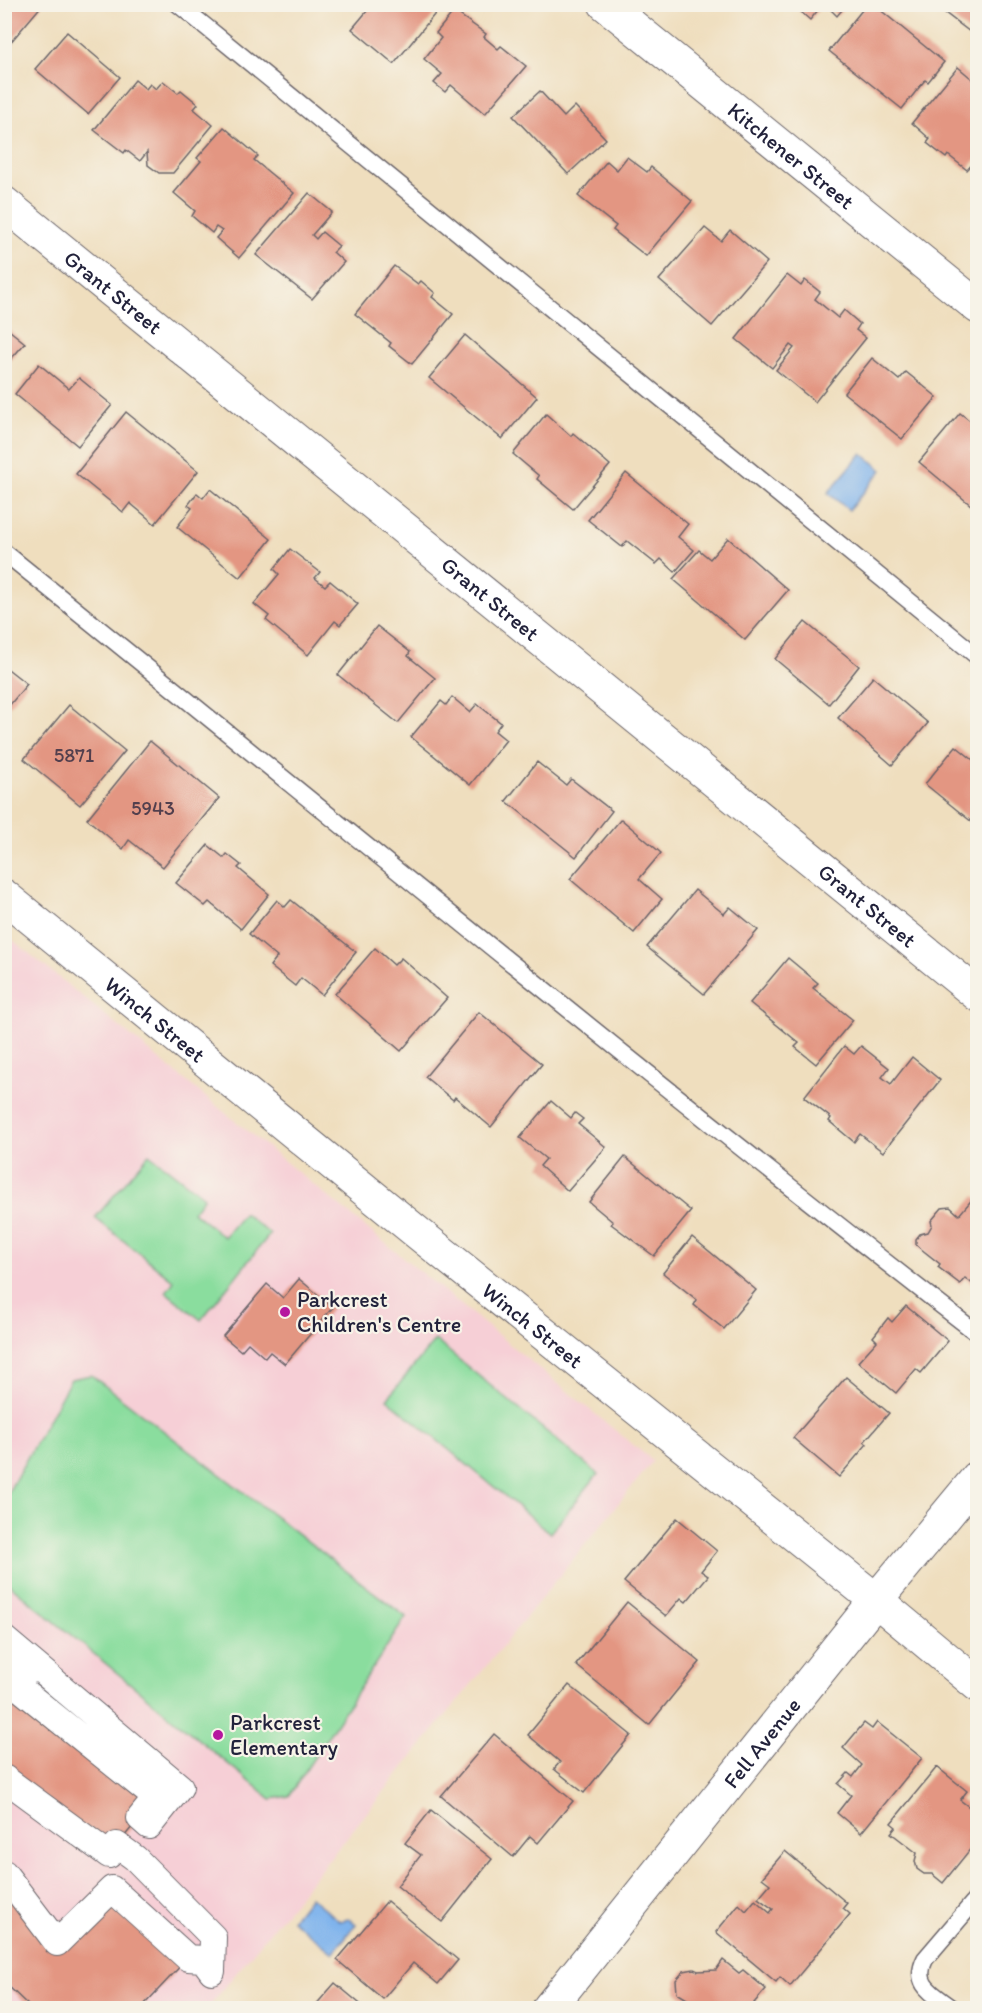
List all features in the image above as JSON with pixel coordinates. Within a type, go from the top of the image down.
[{"type":"street","name":"Kitchener Street","points":[[605,4],[978,307]]},
{"type":"street","name":"Grant Street","points":[[4,203],[978,995]]},
{"type":"street","name":"Winch Street","points":[[4,896],[419,1234],[876,1600],[978,1685]]},
{"type":"street","name":"Fell Avenue","points":[[549,2008],[876,1600],[978,1478]]},
{"type":"street","points":[[4,1639],[180,1787],[149,1826],[140,1818],[156,1798],[17,1686],[23,1677],[4,1661]]},
{"type":"street","points":[[4,1778],[110,1855],[117,1845],[135,1858],[213,1936],[212,1971],[203,1959],[188,1958],[112,1889],[57,1943],[4,1873]]},
{"type":"lane","points":[[178,4],[978,657]]},
{"type":"lane","points":[[4,552],[368,845],[650,1077],[978,1334]]},
{"type":"lane","points":[[952,2008],[923,1985],[920,1969],[925,1959],[978,1897]]},
{"type":"shaded area","name":"Parkcrest Elementary","points":[[4,933],[653,1461],[208,2008],[5,2008]]},
{"type":"green space","points":[[149,1154],[204,1197],[193,1212],[224,1237],[244,1213],[270,1234],[201,1320],[166,1292],[174,1281],[95,1218]]},
{"type":"green space","points":[[435,1340],[598,1474],[550,1533],[387,1399]]},
{"type":"green space","points":[[91,1375],[406,1617],[289,1796],[271,1799],[5,1581],[5,1498],[71,1379]]},
{"type":"water","points":[[862,453],[882,470],[849,510],[828,493]]},
{"type":"water","points":[[310,1897],[340,1921],[349,1919],[356,1924],[333,1953],[292,1920]]},
{"type":"building","points":[[4,4],[43,4],[4,50]]},
{"type":"building","points":[[373,4],[443,4],[394,64],[352,29]]},
{"type":"building","points":[[792,4],[823,4],[810,20]]},
{"type":"building","points":[[825,4],[847,4],[837,16]]},
{"type":"building","points":[[867,4],[873,4],[944,62],[928,82],[925,80],[902,109],[829,51]]},
{"type":"building","points":[[944,4],[978,4],[978,22],[970,32],[940,9]]},
{"type":"building","points":[[454,11],[486,34],[484,37],[498,49],[501,46],[526,66],[485,114],[451,85],[445,92],[434,83],[442,74],[424,59],[441,38],[436,33]]},
{"type":"building","points":[[67,32],[120,77],[88,114],[35,69]]},
{"type":"building","points":[[958,67],[978,84],[978,158],[967,170],[948,155],[946,158],[927,143],[930,139],[912,123]]},
{"type":"building","points":[[135,80],[146,89],[150,84],[156,89],[163,81],[178,93],[181,90],[198,104],[194,109],[213,125],[173,173],[159,173],[148,165],[147,152],[140,161],[126,150],[124,153],[94,130]]},
{"type":"building","points":[[540,91],[564,117],[575,106],[606,139],[568,174],[513,116]]},
{"type":"building","points":[[224,127],[258,156],[254,160],[294,193],[239,258],[216,238],[222,231],[216,227],[212,233],[192,216],[195,211],[174,193],[201,161],[197,158]]},
{"type":"building","points":[[627,157],[647,172],[651,167],[692,201],[646,256],[613,230],[616,226],[578,196],[607,161],[617,170]]},
{"type":"building","points":[[309,193],[332,212],[312,235],[316,239],[322,232],[339,246],[333,252],[344,262],[312,299],[256,255]]},
{"type":"building","points":[[705,228],[721,241],[730,230],[767,262],[712,326],[659,280]]},
{"type":"building","points":[[394,266],[418,284],[421,281],[435,293],[432,297],[453,314],[412,364],[389,346],[391,343],[355,314]]},
{"type":"building","points":[[787,275],[801,286],[805,280],[820,292],[815,299],[838,318],[844,310],[860,324],[856,330],[866,338],[815,402],[776,370],[794,348],[790,345],[772,368],[736,339]]},
{"type":"building","points":[[4,326],[25,343],[4,367]]},
{"type":"building","points":[[465,335],[537,397],[502,439],[429,378]]},
{"type":"building","points":[[872,358],[899,380],[906,372],[937,397],[902,439],[844,393]]},
{"type":"building","points":[[39,364],[69,389],[79,378],[112,405],[78,446],[15,394]]},
{"type":"building","points":[[126,412],[198,471],[155,524],[130,503],[123,512],[76,474]]},
{"type":"building","points":[[960,413],[978,427],[978,441],[970,450],[978,455],[978,511],[919,462]]},
{"type":"building","points":[[546,414],[571,436],[573,433],[610,465],[573,509],[537,479],[539,476],[513,454]]},
{"type":"building","points":[[626,473],[688,524],[678,537],[694,550],[675,572],[661,559],[656,564],[627,541],[622,547],[588,520]]},
{"type":"building","points":[[210,489],[271,539],[240,578],[177,527],[192,508],[188,505],[197,493],[203,498]]},
{"type":"building","points":[[728,538],[788,590],[745,640],[673,579],[699,550],[710,559]]},
{"type":"building","points":[[290,549],[320,572],[315,578],[325,586],[330,581],[358,604],[340,625],[335,621],[308,655],[266,620],[269,616],[254,604],[279,574],[274,569]]},
{"type":"building","points":[[805,622],[859,666],[829,704],[775,659]]},
{"type":"building","points":[[377,626],[410,652],[408,656],[435,678],[398,723],[338,675]]},
{"type":"building","points":[[4,666],[27,684],[4,712]]},
{"type":"building","points":[[873,677],[928,723],[892,765],[838,718]]},
{"type":"building","points":[[452,697],[470,712],[477,704],[501,723],[495,731],[506,740],[470,785],[411,737],[441,701],[446,705]]},
{"type":"building","points":[[69,705],[125,751],[80,805],[24,759]]},
{"type":"building","points":[[150,741],[219,798],[163,867],[129,840],[123,849],[87,819]]},
{"type":"building","points":[[956,746],[978,764],[978,827],[925,784]]},
{"type":"building","points":[[537,762],[566,785],[571,779],[612,811],[576,857],[506,801]]},
{"type":"building","points":[[621,819],[661,853],[639,879],[662,899],[634,933],[570,879]]},
{"type":"building","points":[[208,845],[224,858],[227,854],[241,865],[238,868],[269,894],[241,929],[209,902],[205,906],[176,883]]},
{"type":"building","points":[[695,890],[724,914],[730,907],[758,930],[704,994],[647,947]]},
{"type":"building","points":[[277,900],[285,907],[291,900],[356,952],[322,995],[301,978],[295,986],[270,966],[277,957],[249,934]]},
{"type":"building","points":[[375,948],[394,965],[401,958],[447,998],[401,1051],[335,994]]},
{"type":"building","points":[[788,958],[818,983],[813,988],[853,1020],[816,1064],[795,1047],[799,1043],[750,1003]]},
{"type":"building","points":[[479,1012],[542,1064],[491,1127],[455,1097],[453,1100],[425,1077]]},
{"type":"building","points":[[844,1046],[854,1054],[861,1046],[889,1068],[882,1077],[891,1084],[912,1057],[940,1080],[883,1152],[860,1134],[854,1142],[829,1121],[831,1118],[804,1097]]},
{"type":"building","points":[[551,1101],[571,1118],[575,1113],[583,1119],[578,1124],[606,1147],[568,1191],[540,1166],[546,1159],[520,1138]]},
{"type":"building","points":[[625,1157],[691,1211],[654,1256],[611,1224],[613,1222],[589,1202]]},
{"type":"building","points":[[975,1196],[978,1198],[978,1288],[965,1278],[960,1284],[938,1267],[940,1264],[916,1245],[916,1239],[920,1234],[928,1232],[932,1225],[931,1221],[942,1208],[950,1207],[959,1215]]},
{"type":"building","points":[[692,1237],[756,1290],[724,1329],[694,1305],[697,1300],[663,1273]]},
{"type":"building","points":[[299,1279],[333,1307],[285,1364],[270,1352],[265,1358],[248,1343],[241,1351],[223,1336],[267,1284],[283,1298]]},
{"type":"building","points":[[906,1306],[948,1341],[921,1373],[916,1369],[896,1393],[858,1362],[877,1341],[873,1337],[888,1318],[892,1322]]},
{"type":"building","points":[[846,1377],[889,1413],[864,1442],[867,1444],[839,1477],[793,1438]]},
{"type":"building","points":[[677,1518],[717,1551],[701,1571],[708,1576],[686,1602],[681,1598],[666,1616],[624,1582]]},
{"type":"building","points":[[627,1602],[700,1662],[649,1725],[576,1665]]},
{"type":"building","points":[[4,1661],[156,1798],[109,1855],[4,1778]]},
{"type":"building","points":[[569,1685],[631,1735],[584,1793],[554,1769],[560,1762],[528,1735]]},
{"type":"building","points":[[877,1722],[922,1758],[861,1833],[837,1813],[851,1795],[838,1784],[848,1773],[853,1777],[862,1765],[843,1748],[864,1723],[872,1729]]},
{"type":"building","points":[[494,1734],[573,1801],[538,1843],[530,1836],[513,1857],[441,1796]]},
{"type":"building","points":[[937,1767],[967,1791],[960,1800],[976,1812],[978,1810],[978,1844],[976,1842],[943,1883],[932,1874],[924,1874],[917,1869],[915,1861],[917,1853],[891,1833],[896,1827],[891,1823]]},
{"type":"building","points":[[431,1810],[492,1859],[442,1922],[397,1886],[421,1855],[405,1843]]},
{"type":"building","points":[[785,1851],[847,1903],[843,1908],[850,1914],[790,1986],[780,1977],[776,1982],[716,1932],[739,1904],[746,1911],[755,1900],[770,1913],[773,1909],[758,1898],[770,1884],[762,1878]]},
{"type":"building","points":[[4,1873],[57,1943],[112,1889],[188,1958],[141,2008],[31,2008],[4,1982]]},
{"type":"building","points":[[387,1901],[458,1960],[438,1984],[413,1963],[383,1999],[337,1960]]},
{"type":"building","points":[[723,1960],[739,1973],[743,1970],[766,1989],[754,2003],[760,2008],[686,2008],[687,1999],[677,1993],[676,1980],[684,1971],[716,1970]]},
{"type":"building","points":[[335,1983],[365,2008],[313,2008]]},
{"type":"place","name":"Parkcrest Children's Centre","points":[[285,1312]]},
{"type":"place","name":"Parkcrest Elementary","points":[[218,1735]]}]
